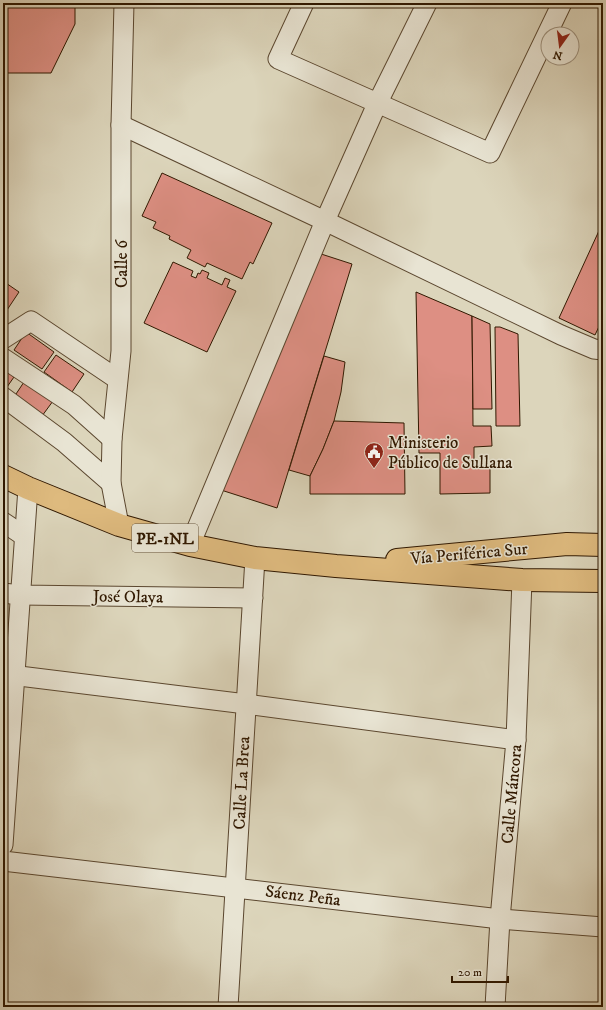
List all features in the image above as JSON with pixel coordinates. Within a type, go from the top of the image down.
[{"type":"highway","name":"Vía Periférica Sur","points":[[3,476],[28,488],[119,525],[190,545],[255,558],[336,566],[522,580],[603,581]]},
{"type":"highway","name":"Vía Periférica Sur","points":[[336,566],[568,544],[603,545]]},
{"type":"street","name":"Calle 6","points":[[119,525],[111,483],[112,439],[121,351],[121,125],[124,3]]},
{"type":"street","points":[[304,3],[278,59],[490,153],[562,3]]},
{"type":"street","points":[[190,545],[324,221],[427,3]]},
{"type":"street","points":[[121,125],[561,335],[594,349],[603,350]]},
{"type":"street","points":[[3,339],[31,321],[117,379]]},
{"type":"street","points":[[3,358],[74,405],[112,439]]},
{"type":"street","points":[[3,397],[64,442],[111,483]]},
{"type":"street","points":[[3,845],[12,594],[24,536],[28,488]]},
{"type":"street","points":[[3,522],[24,536]]},
{"type":"street","name":"Calle La Brea","points":[[228,1007],[255,558]]},
{"type":"street","name":"Calle Máncora","points":[[495,1007],[500,919],[516,740],[522,580]]},
{"type":"street","name":"José Olaya","points":[[12,594],[253,598]]},
{"type":"street","points":[[9,675],[246,704],[516,740]]},
{"type":"street","name":"Sáenz Peña","points":[[3,861],[500,919],[603,928]]},
{"type":"building","points":[[3,3],[75,3],[75,24],[51,73],[3,73]]},
{"type":"building","points":[[162,173],[272,223],[253,264],[250,262],[242,279],[207,263],[205,267],[187,258],[191,250],[169,239],[170,236],[153,228],[156,222],[142,216]]},
{"type":"building","points":[[603,222],[603,318],[595,335],[559,318]]},
{"type":"building","points":[[315,252],[352,264],[277,508],[221,490]]},
{"type":"building","points":[[173,262],[193,271],[191,276],[196,278],[198,273],[200,274],[202,270],[209,273],[207,278],[222,285],[225,278],[230,280],[227,287],[236,291],[207,352],[144,323]]},
{"type":"building","points":[[3,281],[19,292],[3,316]]},
{"type":"building","points":[[416,292],[472,316],[473,426],[491,426],[492,446],[474,447],[474,466],[490,466],[490,493],[440,494],[440,453],[419,453]]},
{"type":"building","points":[[472,316],[490,324],[492,409],[473,409]]},
{"type":"building","points":[[495,327],[500,327],[518,334],[520,426],[496,426]]},
{"type":"building","points":[[26,332],[54,352],[42,369],[14,350]]},
{"type":"building","points":[[56,355],[84,374],[72,392],[44,372]]},
{"type":"building","points":[[324,356],[345,362],[341,392],[334,421],[310,476],[289,470]]},
{"type":"building","points":[[3,369],[14,377],[7,387],[3,384]]},
{"type":"building","points":[[24,382],[53,401],[42,416],[14,397]]},
{"type":"building","points":[[334,421],[404,423],[405,494],[310,494],[310,476]]},
{"type":"place","name":"Ministerio Público de Sullana","points":[[374,469]]}]
